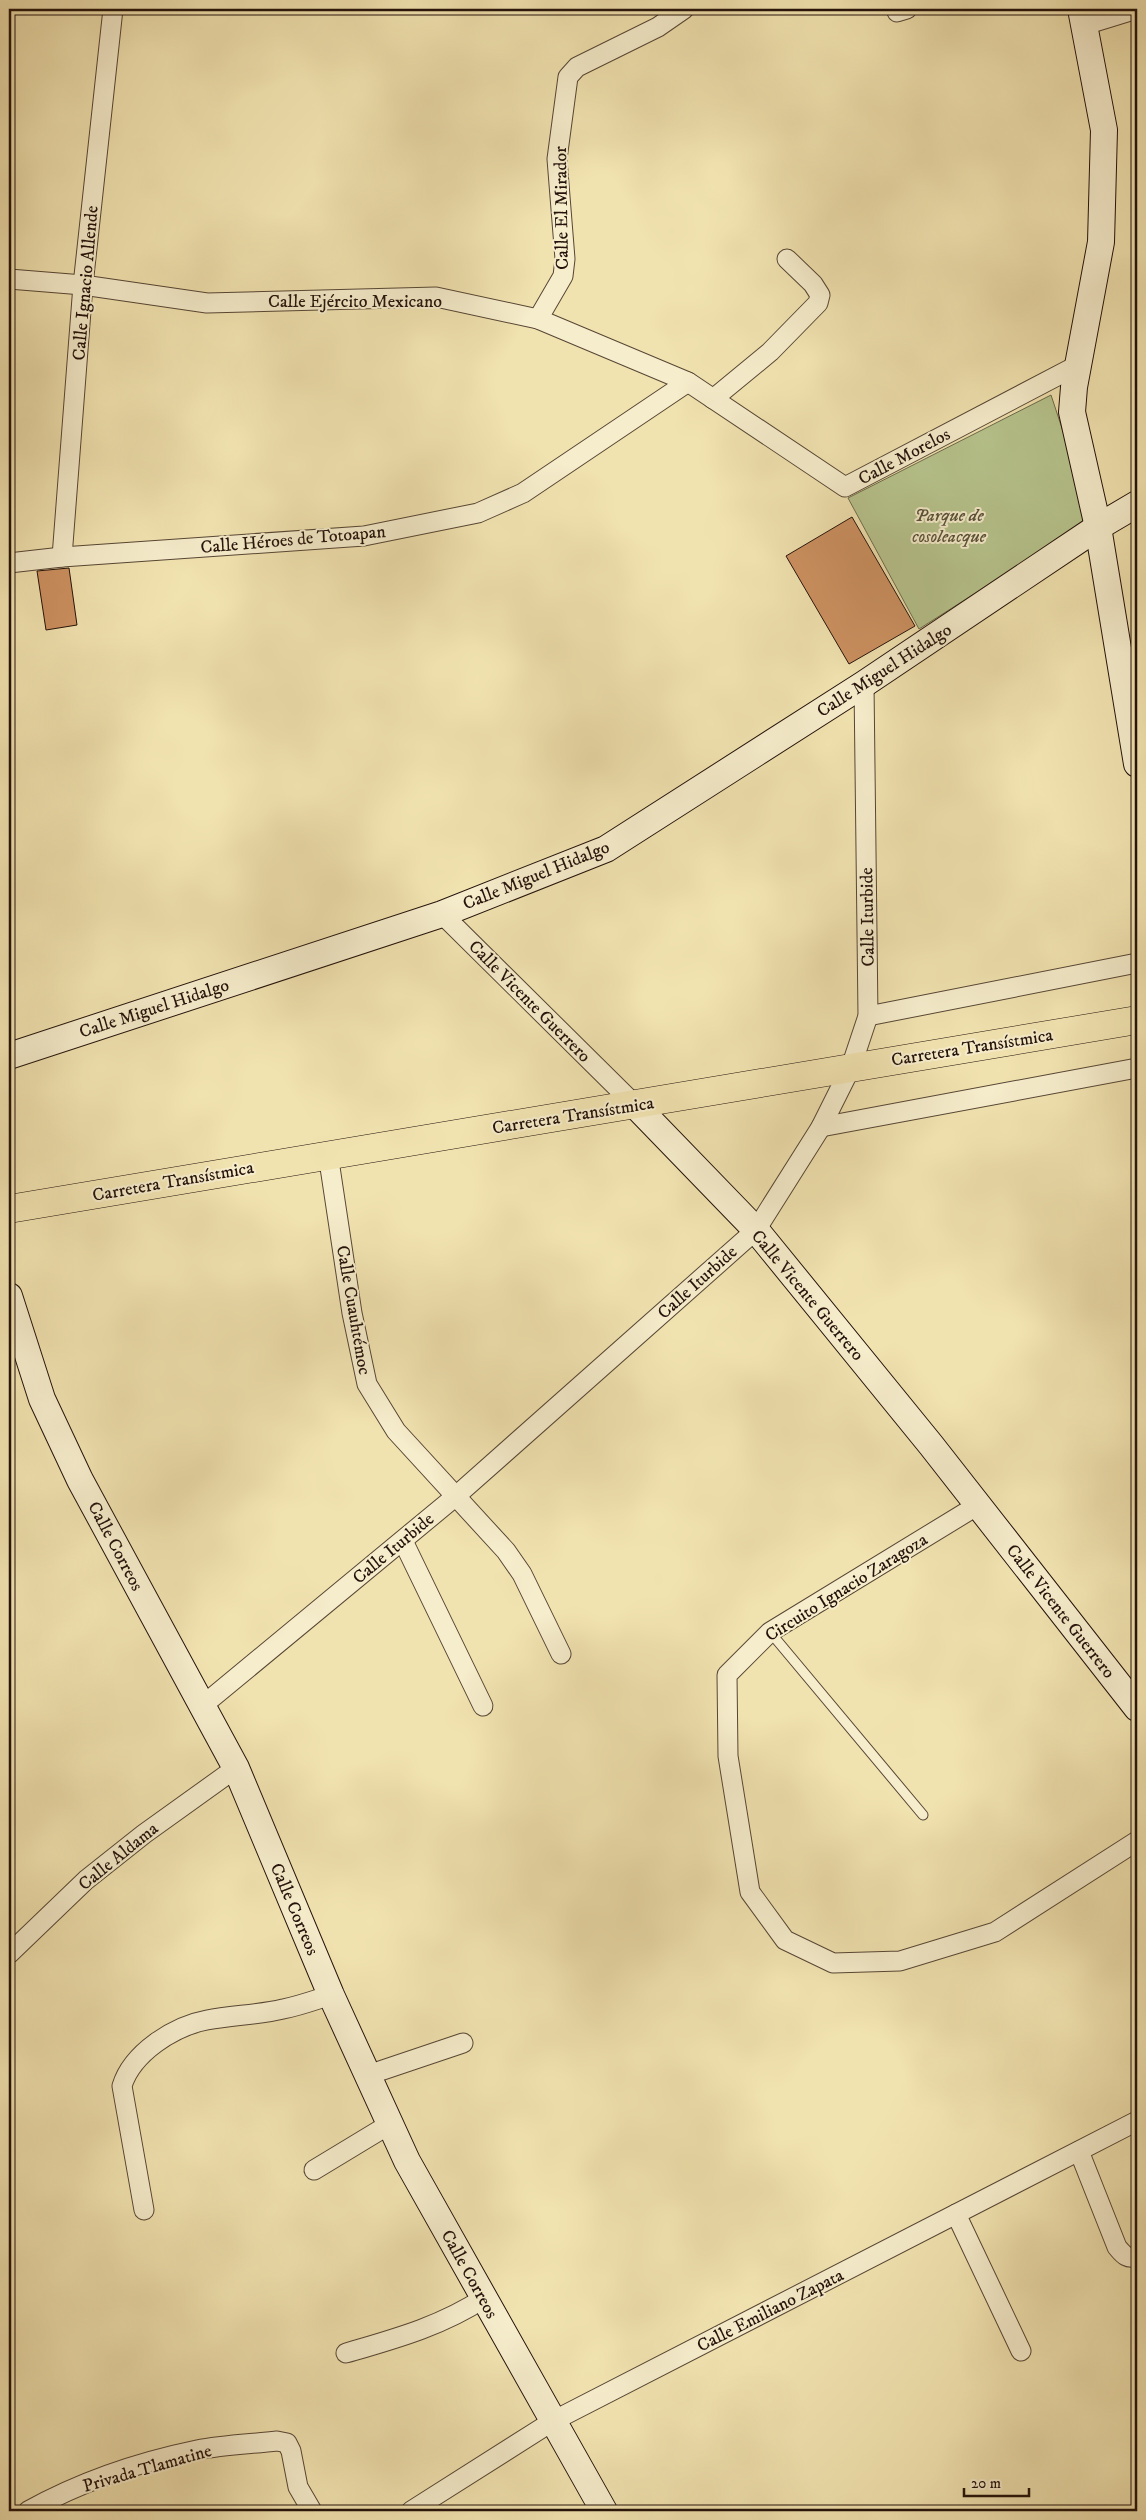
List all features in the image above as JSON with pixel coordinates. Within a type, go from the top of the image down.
[{"type":"main road","points":[[1083,17],[1104,130],[1101,242],[1078,366],[1072,412],[1098,527],[1137,764]]},
{"type":"main road","name":"Calle Miguel Hidalgo","points":[[9,1056],[442,914],[606,849],[864,684],[1098,527],[1137,504]]},
{"type":"main road","name":"Carretera Transístmica","points":[[9,1209],[328,1154],[636,1106],[851,1067],[1137,1020]]},
{"type":"main road","name":"Calle Vicente Guerrero","points":[[636,1106],[756,1230],[978,1505],[1137,1708]]},
{"type":"main road","name":"Calle Correos","points":[[9,1296],[42,1399],[50,1417],[80,1480],[236,1768],[331,1995],[407,2160],[604,2511]]},
{"type":"street","name":"Calle Ignacio Allende","points":[[62,557],[83,285],[113,9]]},
{"type":"street","name":"Calle El Mirador","points":[[538,319],[563,276],[565,259],[557,159],[568,77],[577,67],[658,27],[684,9]]},
{"type":"street","points":[[896,9],[897,12],[907,9]]},
{"type":"street","points":[[1083,17],[1136,9]]},
{"type":"street","points":[[713,399],[770,352],[818,304],[820,295],[813,284],[787,259]]},
{"type":"street","name":"Calle Ejército Mexicano","points":[[9,279],[83,285],[207,303],[436,297],[538,319],[688,382]]},
{"type":"street","name":"Calle Morelos","points":[[688,382],[845,487],[1078,366]]},
{"type":"street","name":"Calle Héroes de Totoapan","points":[[9,563],[62,557],[364,536],[478,513],[523,493],[688,382]]},
{"type":"street","name":"Calle Iturbide","points":[[202,1706],[456,1496],[756,1230],[821,1127],[851,1067],[868,1016],[864,684]]},
{"type":"street","name":"Calle Vicente Guerrero","points":[[442,914],[636,1106]]},
{"type":"street","points":[[868,1016],[1137,963]]},
{"type":"street","points":[[821,1127],[1137,1068]]},
{"type":"street","name":"Calle Cuauhtémoc","points":[[328,1154],[352,1313],[367,1384],[396,1430],[506,1551],[522,1574],[560,1654]]},
{"type":"street","name":"Circuito Ignacio Zaragoza","points":[[978,1505],[770,1632],[727,1675],[728,1756],[750,1892],[785,1940],[833,1964],[900,1960],[995,1932],[1137,1841]]},
{"type":"street","points":[[402,1541],[483,1706]]},
{"type":"street","name":"Calle Aldama","points":[[9,1954],[86,1880],[144,1834],[236,1768]]},
{"type":"street","points":[[144,2210],[122,2086],[126,2074],[136,2060],[152,2045],[204,2020],[284,2009],[331,1995]]},
{"type":"street","points":[[368,2075],[463,2043]]},
{"type":"street","name":"Calle Emiliano Zapata","points":[[410,2511],[553,2421],[1137,2121]]},
{"type":"street","points":[[314,2170],[390,2124]]},
{"type":"street","points":[[1079,2151],[1117,2247],[1124,2255],[1132,2258],[1137,2256]]},
{"type":"street","points":[[956,2214],[1021,2351]]},
{"type":"street","points":[[346,2353],[399,2338],[460,2314],[484,2298]]},
{"type":"street","name":"Privada Tlamatine","points":[[28,2511],[53,2497],[100,2478],[153,2462],[197,2450],[277,2441],[287,2443],[291,2451],[298,2487],[312,2511]]},
{"type":"lane","points":[[770,1632],[923,1815]]},
{"type":"green space","name":"Parque de cosoleacque","points":[[1051,395],[1092,519],[919,629],[848,498]]},
{"type":"building","points":[[852,517],[915,626],[849,664],[786,556]]},
{"type":"building","points":[[69,568],[77,625],[46,630],[37,571]]}]
